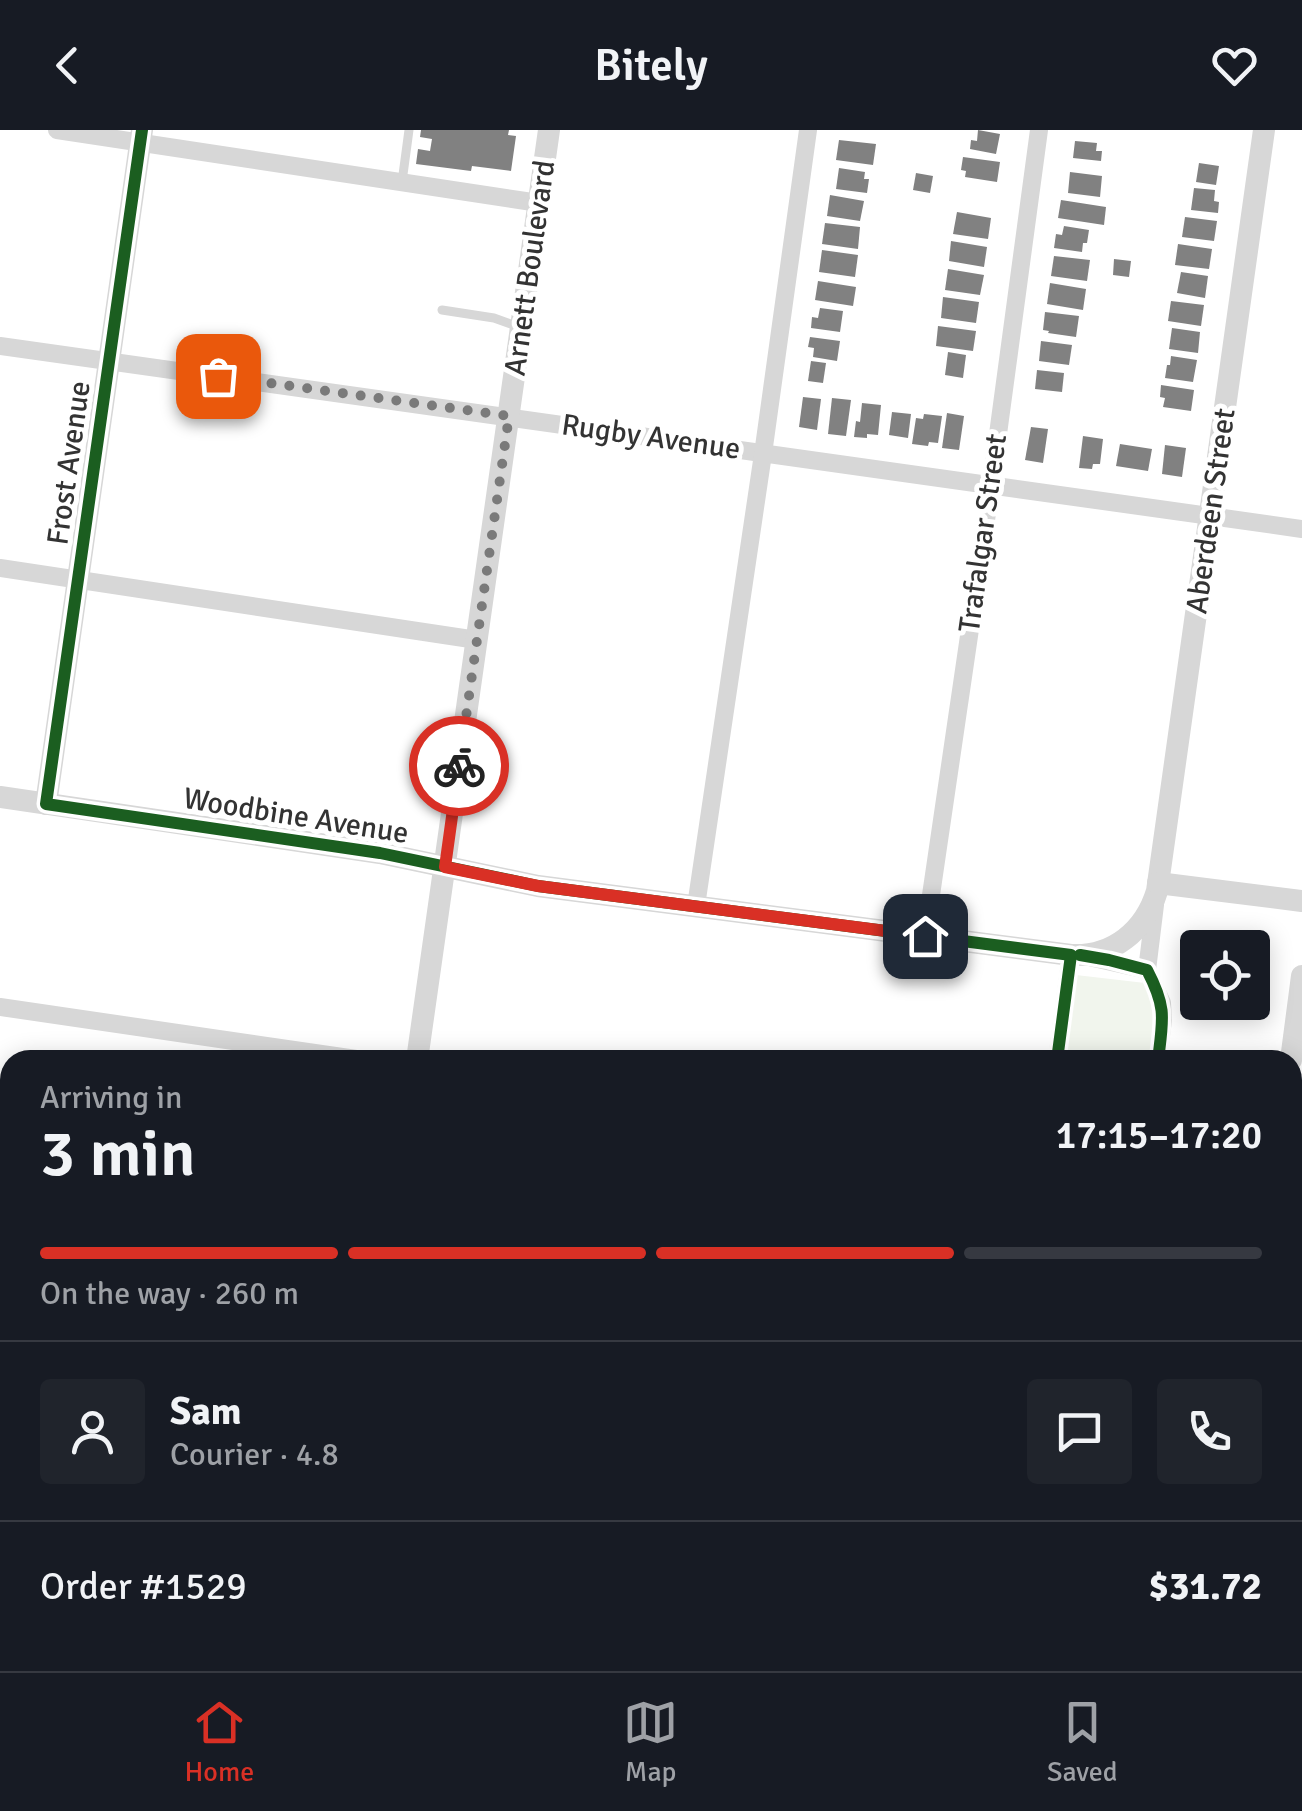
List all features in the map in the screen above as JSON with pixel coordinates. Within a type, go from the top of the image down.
[{"type":"street","points":[[57,130],[141,136],[539,202]]},
{"type":"street","name":"Arnett Boulevard","points":[[419,1050],[550,130]]},
{"type":"street","points":[[696,906],[808,130]]},
{"type":"street","name":"Trafalgar Street","points":[[925,936],[1039,130]]},
{"type":"street","name":"Aberdeen Street","points":[[1159,1050],[1162,1004],[1147,970],[1264,130]]},
{"type":"street","name":"Frost Avenue","points":[[46,804],[141,136]]},
{"type":"street","name":"Rugby Avenue","points":[[0,346],[1302,529]]},
{"type":"street","points":[[0,568],[477,640]]},
{"type":"street","name":"Woodbine Avenue","points":[[0,797],[380,853],[538,886],[1076,955]]},
{"type":"street","points":[[1158,887],[1302,901]]},
{"type":"street","name":"Aberdeen Street","points":[[1076,955],[1104,951],[1128,938],[1146,918],[1158,887]]},
{"type":"street","points":[[1060,1050],[1076,955],[1147,970]]},
{"type":"street","points":[[1291,1050],[1302,976]]},
{"type":"street","points":[[0,1007],[294,1050]]},
{"type":"lane","points":[[402,182],[409,130]]},
{"type":"lane","points":[[442,310],[494,318],[522,328]]},
{"type":"shaded area","points":[[1076,975],[1145,983],[1156,1008],[1151,1050],[1066,1050]]},
{"type":"building","points":[[421,130],[509,130],[508,135],[516,136],[511,171],[416,164],[418,149],[430,151],[432,139],[420,137]]},
{"type":"building","points":[[978,130],[1000,134],[996,154],[970,149],[971,140],[977,141]]},
{"type":"building","points":[[839,140],[876,144],[873,165],[836,160]]},
{"type":"building","points":[[1075,141],[1097,143],[1096,151],[1102,151],[1101,161],[1073,158]]},
{"type":"building","points":[[963,157],[1000,162],[997,182],[965,177],[966,171],[961,170]]},
{"type":"building","points":[[1199,163],[1219,166],[1216,185],[1196,182]]},
{"type":"building","points":[[839,168],[865,172],[864,179],[869,179],[867,193],[836,189]]},
{"type":"building","points":[[1070,172],[1102,176],[1100,197],[1068,193]]},
{"type":"building","points":[[916,173],[933,176],[930,193],[913,190]]},
{"type":"building","points":[[1194,188],[1215,190],[1218,213],[1191,210]]},
{"type":"building","points":[[830,195],[864,201],[860,221],[827,216]]},
{"type":"building","points":[[1061,200],[1106,207],[1104,225],[1058,218]]},
{"type":"building","points":[[957,212],[991,218],[988,239],[953,234]]},
{"type":"building","points":[[1185,217],[1217,221],[1214,241],[1182,237]]},
{"type":"building","points":[[825,223],[860,227],[858,249],[822,244]]},
{"type":"building","points":[[1064,226],[1089,230],[1082,252],[1054,248],[1056,234],[1062,235]]},
{"type":"building","points":[[951,241],[987,247],[984,267],[949,261]]},
{"type":"building","points":[[1178,244],[1212,249],[1209,269],[1175,265]]},
{"type":"building","points":[[822,250],[858,255],[855,277],[819,272]]},
{"type":"building","points":[[1054,256],[1090,260],[1087,281],[1051,276]]},
{"type":"building","points":[[1114,259],[1131,261],[1129,277],[1113,275]]},
{"type":"building","points":[[948,269],[984,275],[980,295],[945,290]]},
{"type":"building","points":[[1181,272],[1208,276],[1205,298],[1177,293]]},
{"type":"building","points":[[818,281],[856,287],[853,306],[815,300]]},
{"type":"building","points":[[1050,283],[1086,289],[1083,310],[1047,304]]},
{"type":"building","points":[[943,297],[979,302],[976,323],[941,318]]},
{"type":"building","points":[[1171,301],[1204,305],[1201,326],[1168,321]]},
{"type":"building","points":[[820,308],[843,311],[840,332],[811,328],[812,317],[818,318]]},
{"type":"building","points":[[1045,312],[1079,316],[1076,337],[1043,330]]},
{"type":"building","points":[[938,326],[976,331],[973,351],[936,346]]},
{"type":"building","points":[[1172,328],[1200,332],[1198,353],[1169,349]]},
{"type":"building","points":[[810,337],[840,341],[837,361],[813,357],[814,348],[808,347]]},
{"type":"building","points":[[1041,341],[1072,345],[1069,365],[1039,361]]},
{"type":"building","points":[[948,352],[966,355],[963,378],[945,375]]},
{"type":"building","points":[[1171,356],[1197,360],[1193,382],[1165,378]]},
{"type":"building","points":[[811,361],[826,363],[823,383],[808,381]]},
{"type":"building","points":[[1037,370],[1064,373],[1062,392],[1035,389]]},
{"type":"building","points":[[1161,385],[1194,390],[1191,411],[1163,407]]},
{"type":"building","points":[[803,397],[821,399],[817,430],[799,427]]},
{"type":"building","points":[[832,398],[851,400],[846,436],[828,434]]},
{"type":"building","points":[[862,403],[881,405],[878,435],[854,437]]},
{"type":"building","points":[[892,412],[911,414],[908,438],[889,435]]},
{"type":"building","points":[[947,413],[964,416],[959,450],[942,448]]},
{"type":"building","points":[[924,414],[942,416],[938,443],[912,444],[916,418],[923,419]]},
{"type":"building","points":[[1031,427],[1048,429],[1043,463],[1025,460]]},
{"type":"building","points":[[1083,436],[1103,439],[1100,464],[1093,464],[1092,469],[1079,468]]},
{"type":"building","points":[[1120,444],[1152,449],[1148,471],[1116,466]]},
{"type":"building","points":[[1165,445],[1186,448],[1182,477],[1162,474]]},
{"type":"cycle path","points":[[142,130],[46,804],[380,853],[538,886],[1071,955],[1058,1050]]},
{"type":"cycle path","points":[[1080,955],[1147,970],[1162,1014],[1159,1050]]},
{"type":"way so far","points":[[218,376],[509,416],[459,766]]},
{"type":"route","points":[[459,766],[445,867],[538,886],[925,936]]}]
